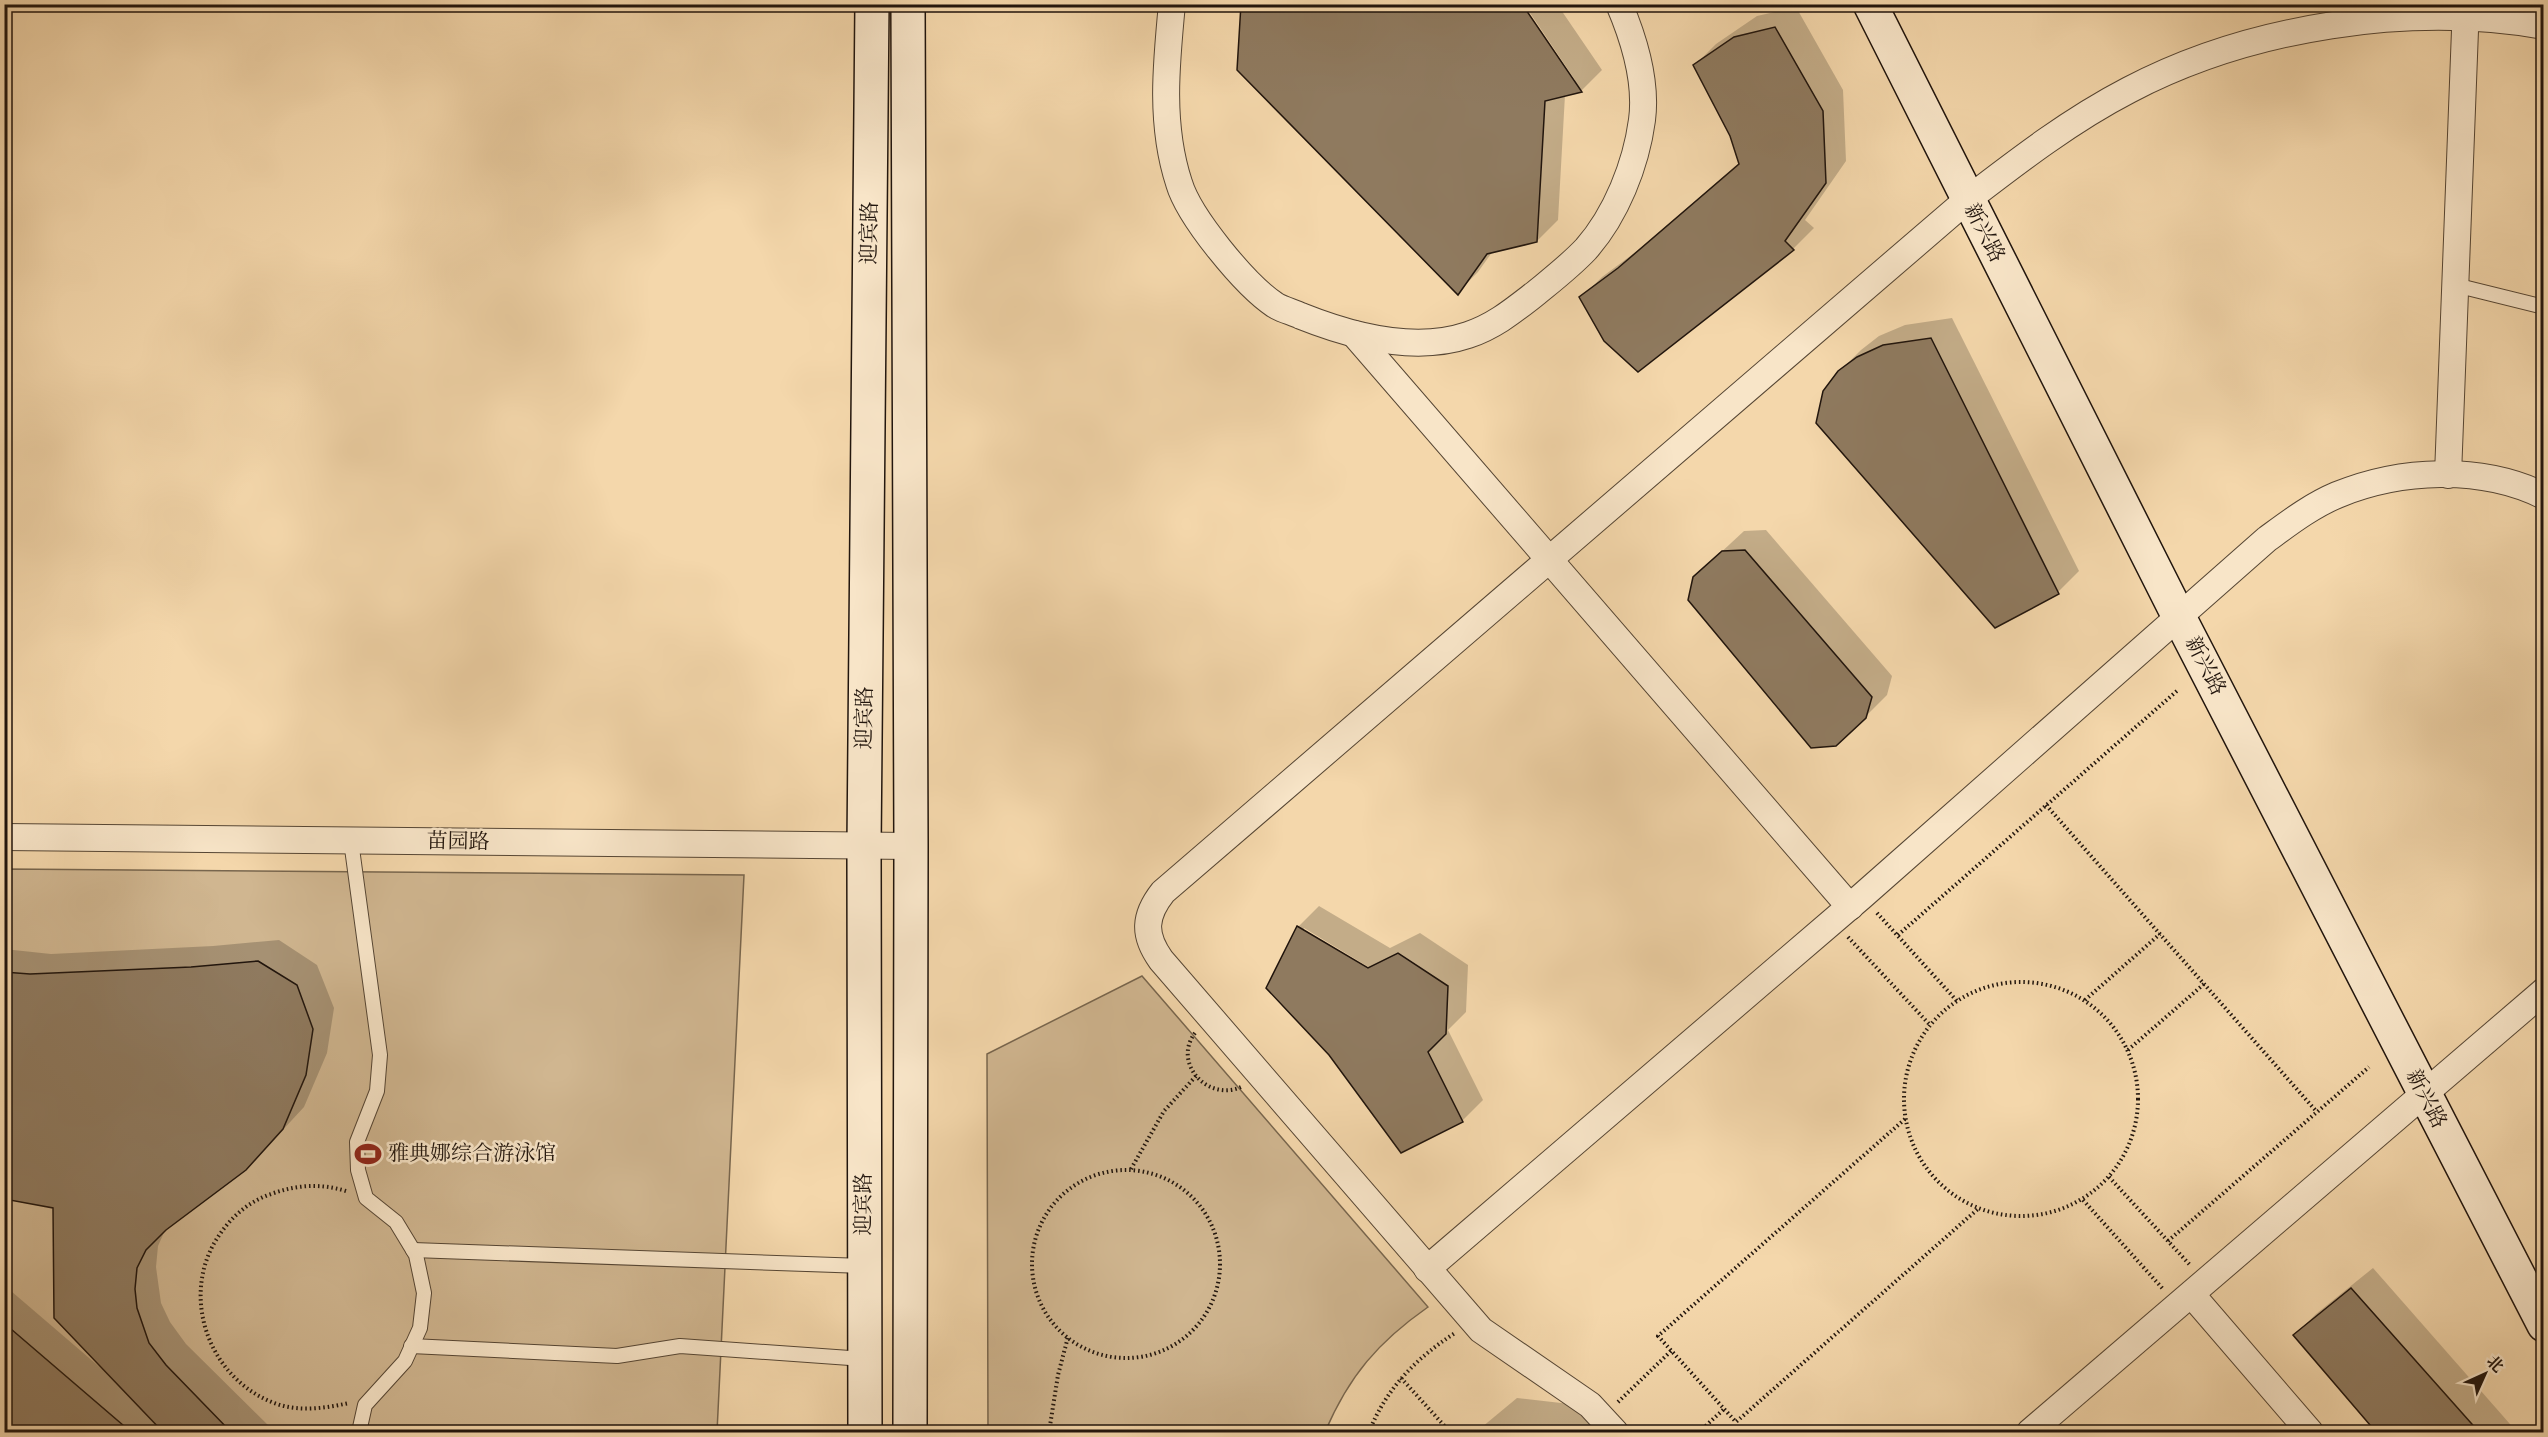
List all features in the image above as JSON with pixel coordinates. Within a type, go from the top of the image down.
[{"type":"main road","name":"迎宾路","points":[[865,1432],[864,846],[872,4]]},
{"type":"main road","name":"迎宾路","points":[[908,4],[911,846],[910,1432]]},
{"type":"main road","name":"新兴路","points":[[1870,4],[2179,616],[2423,1094],[2544,1325]]},
{"type":"street","points":[[1172,4],[1167,58],[1166,125],[1179,185],[1206,232],[1235,268],[1275,305],[1324,325],[1354,334],[1401,341],[1439,341],[1467,336],[1498,322],[1557,276],[1587,248],[1610,213],[1628,177],[1642,120],[1638,64],[1632,38],[1619,4]]},
{"type":"street","points":[[2448,475],[2465,11]]},
{"type":"street","points":[[1608,1425],[1590,1405],[1481,1330],[1427,1269],[1210,1018],[1152,947],[1148,926],[1154,904],[1181,877],[1967,200],[2036,147],[2094,109],[2130,89],[2189,62],[2252,41],[2314,28],[2465,11],[2544,26]]},
{"type":"street","points":[[1354,334],[1551,560],[1848,909]]},
{"type":"street","points":[[1427,1269],[1848,909],[2266,539],[2300,514],[2336,495],[2375,482],[2415,475],[2448,475],[2497,481],[2544,496]]},
{"type":"street","name":"苗园路","points":[[4,837],[911,846]]},
{"type":"street","points":[[2030,1432],[2544,992]]},
{"type":"street","points":[[2192,1294],[2310,1432]]},
{"type":"lane","points":[[2455,285],[2544,307]]},
{"type":"lane","points":[[351,840],[380,1055],[377,1091],[357,1142],[358,1170],[366,1198],[396,1222],[413,1250],[424,1293],[420,1328],[405,1361],[365,1405],[359,1432]]},
{"type":"lane","points":[[413,1250],[864,1266]]},
{"type":"lane","points":[[411,1346],[617,1356],[680,1346],[864,1359]]},
{"type":"path","points":[[1898,935],[2178,690]]},
{"type":"path","points":[[2046,805],[2317,1112]]},
{"type":"path","points":[[1848,909],[1898,935],[1957,1001]]},
{"type":"path","points":[[1848,909],[1930,1025]]},
{"type":"path","points":[[2085,1000],[2160,934]]},
{"type":"path","points":[[2010,981],[2047,984],[2085,1000],[2110,1021],[2128,1050],[2140,1097],[2133,1137],[2114,1173],[2083,1200],[2045,1215],[2004,1216],[1979,1208],[1965,1203],[1933,1178],[1913,1146],[1903,1110],[1905,1073],[1919,1039],[1930,1025],[1943,1010],[1974,990],[2010,981]]},
{"type":"path","points":[[2128,1050],[2204,984]]},
{"type":"path","points":[[1210,1018],[1191,1037],[1188,1049],[1188,1062],[1202,1083],[1213,1089],[1226,1091],[1238,1089],[1258,1073]]},
{"type":"path","points":[[2168,1241],[2369,1067]]},
{"type":"path","points":[[1131,1169],[1164,1111],[1196,1076]]},
{"type":"path","points":[[1905,1119],[1658,1336],[1736,1422],[1979,1208]]},
{"type":"path","points":[[1131,1169],[1163,1177],[1191,1195],[1209,1218],[1219,1246],[1220,1276],[1211,1305],[1194,1329],[1171,1347],[1142,1357],[1113,1358],[1084,1349],[1068,1337],[1060,1332],[1041,1305],[1031,1274],[1034,1241],[1047,1211],[1070,1187],[1099,1173],[1131,1169]]},
{"type":"path","points":[[2109,1177],[2168,1241],[2192,1294]]},
{"type":"path","points":[[366,1198],[330,1186],[292,1186],[256,1199],[226,1223],[207,1256],[199,1293],[204,1329],[220,1361],[245,1387],[277,1404],[312,1409],[348,1404],[380,1387]]},
{"type":"path","points":[[2083,1200],[2192,1294]]},
{"type":"path","points":[[1369,1432],[1374,1418],[1401,1378],[1430,1349],[1474,1322]]},
{"type":"path","points":[[1048,1432],[1058,1375],[1068,1337]]},
{"type":"path","points":[[1608,1425],[1671,1351]]},
{"type":"path","points":[[1401,1378],[1449,1432]]},
{"type":"path","points":[[1699,1432],[1724,1409]]},
{"type":"shaded area","name":"雅典娜综合游泳馆","points":[[5,869],[744,875],[717,1432],[5,1432]]},
{"type":"shaded area","points":[[1142,976],[1428,1307],[1394,1333],[1367,1362],[1344,1394],[1325,1432],[988,1432],[987,1054]]},
{"type":"building","points":[[1241,4],[1522,4],[1582,92],[1545,101],[1537,242],[1487,254],[1458,295],[1237,70]]},
{"type":"building","points":[[1775,27],[1823,111],[1826,183],[1785,241],[1794,250],[1638,372],[1604,341],[1579,297],[1618,268],[1739,164],[1730,136],[1693,65],[1734,37]]},
{"type":"building","points":[[1931,338],[2059,594],[1995,628],[1816,423],[1823,391],[1838,371],[1857,357],[1883,345]]},
{"type":"building","points":[[1745,550],[1872,697],[1866,718],[1836,746],[1811,748],[1688,600],[1693,577],[1722,551]]},
{"type":"building","points":[[1297,926],[1368,968],[1398,953],[1448,986],[1446,1034],[1428,1052],[1463,1122],[1401,1153],[1329,1055],[1266,988]]},
{"type":"building","points":[[258,961],[297,985],[313,1029],[306,1075],[283,1129],[246,1170],[166,1230],[146,1250],[137,1268],[135,1289],[137,1308],[149,1343],[166,1365],[231,1432],[163,1432],[54,1318],[53,1208],[4,1199],[4,972],[30,974],[191,967]]},
{"type":"building","points":[[2351,1288],[2479,1432],[2376,1432],[2293,1335]]},
{"type":"building","points":[[4,1323],[131,1432],[4,1432]]},
{"type":"place","name":"雅典娜综合游泳馆","points":[[368,1154]]}]
